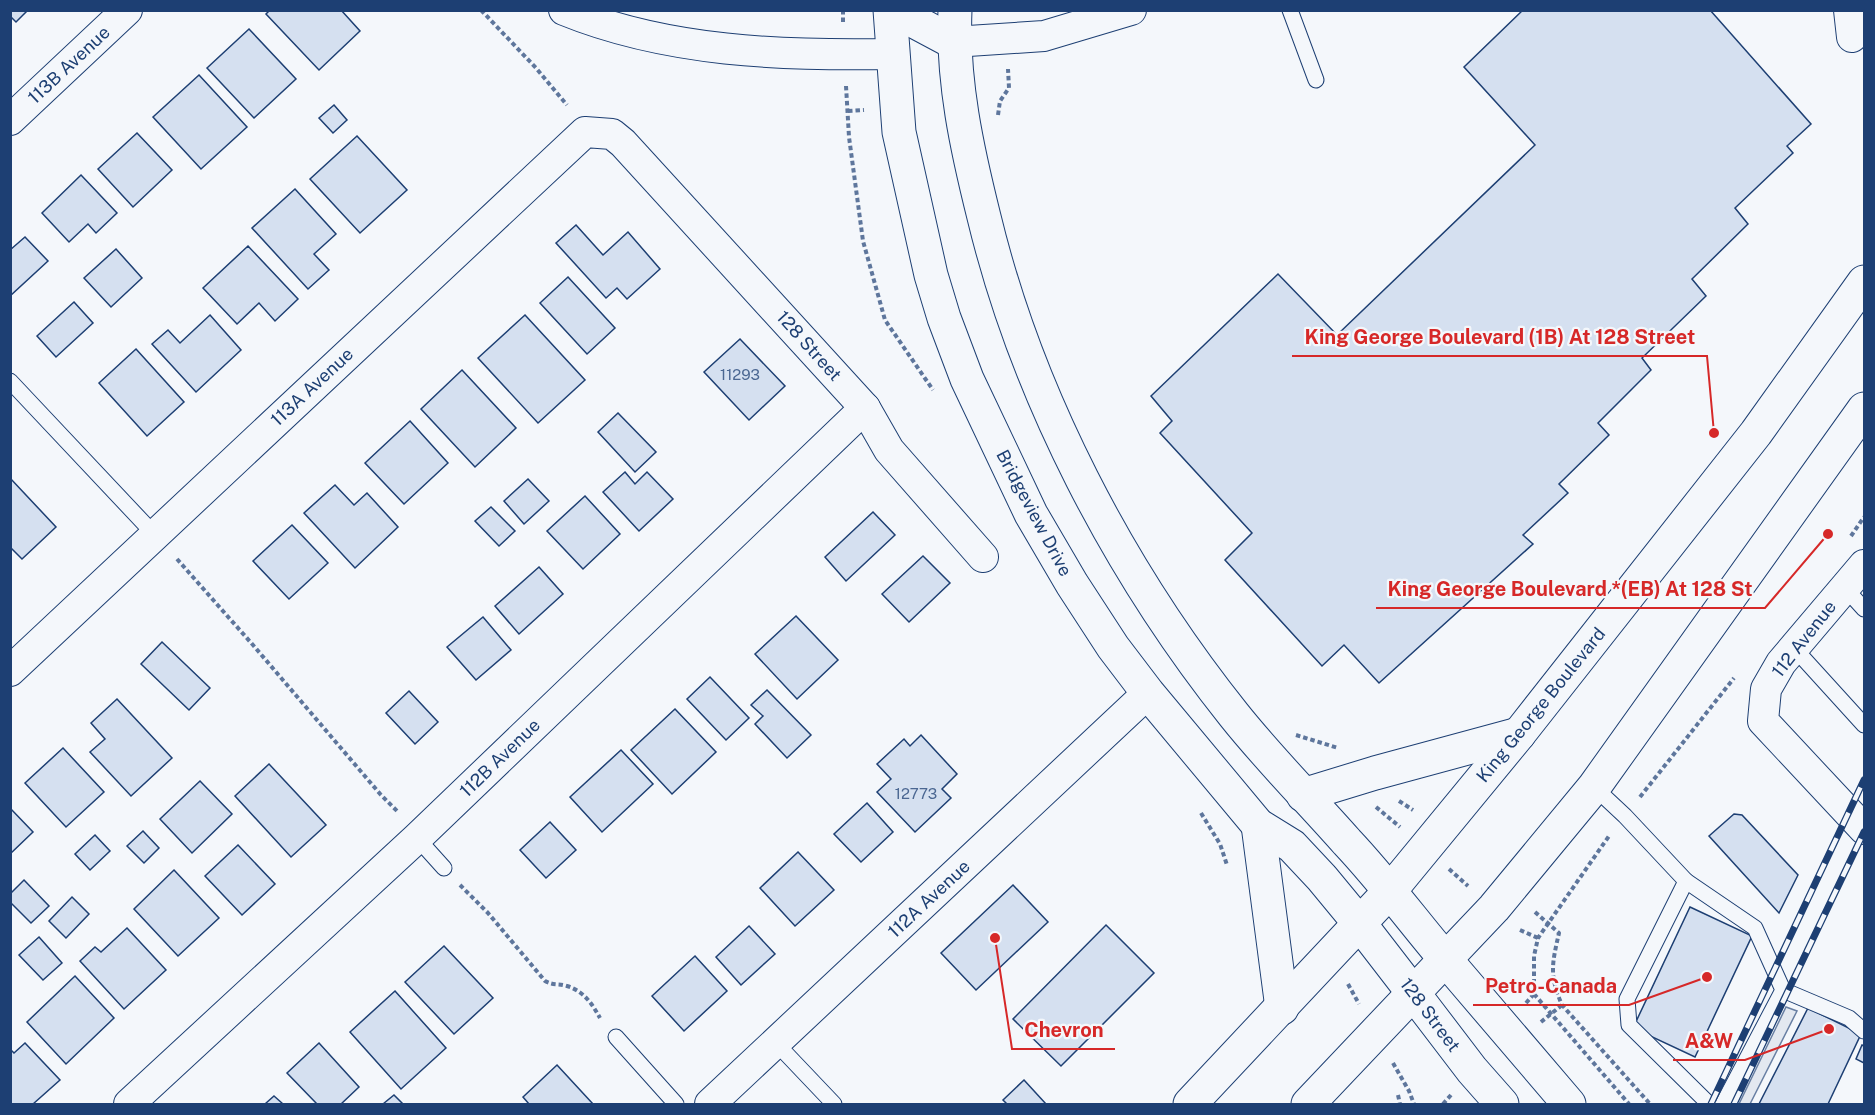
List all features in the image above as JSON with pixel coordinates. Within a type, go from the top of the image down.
[{"type":"main road","name":"Bridgeview Drive","points":[[892,10],[892,54],[899,132],[931,275],[967,379],[1031,514],[1072,584],[1113,647],[1148,693],[1258,825],[1292,846],[1360,924]]},
{"type":"main road","points":[[892,10],[954,26]]},
{"type":"main road","points":[[892,54],[954,26]]},
{"type":"main road","points":[[954,26],[960,102],[968,151],[993,256],[1046,401],[1084,485],[1122,555],[1192,659],[1234,715],[1303,795],[1350,844],[1569,1104]]},
{"type":"main road","name":"King George Boulevard","points":[[1190,1104],[1360,924],[1425,849],[1756,434],[1864,282]]},
{"type":"main road","points":[[1308,1104],[1494,909],[1594,787],[1864,409]]},
{"type":"main road","points":[[1303,795],[1376,772],[1519,734]]},
{"type":"main road","points":[[1258,825],[1282,1008]]},
{"type":"main road","name":"128 Street","points":[[1360,924],[1472,1070],[1502,1104]]},
{"type":"street","name":"113B Avenue","points":[[10,120],[127,10]]},
{"type":"street","points":[[564,10],[610,26],[660,39],[715,47],[811,55],[892,54]]},
{"type":"street","points":[[954,26],[1044,36],[1131,10]]},
{"type":"street","name":"113A Avenue","points":[[10,671],[585,132],[612,134],[622,142]]},
{"type":"street","name":"128 Street","points":[[622,142],[866,408],[889,450],[983,557]]},
{"type":"street","name":"112B Avenue","points":[[129,1104],[410,828],[866,408]]},
{"type":"street","name":"112 Avenue","points":[[1864,565],[1855,599],[1794,648],[1781,663],[1766,689],[1763,722],[1864,829]]},
{"type":"street","name":"112A Avenue","points":[[710,1104],[1148,693]]},
{"type":"lane","points":[[1290,10],[1316,80]]},
{"type":"lane","points":[[10,381],[155,535]]},
{"type":"lane","points":[[1794,648],[1864,725]]},
{"type":"lane","points":[[1594,787],[1625,816],[1686,881],[1755,928],[1783,990],[1849,1018],[1864,1030]]},
{"type":"lane","points":[[410,828],[444,868]]},
{"type":"lane","points":[[1686,881],[1627,999],[1629,1025],[1709,1104]]},
{"type":"lane","points":[[1723,1104],[1783,990]]},
{"type":"lane","points":[[616,1037],[676,1104]]},
{"type":"lane","points":[[776,1042],[834,1104]]},
{"type":"path","points":[[481,10],[572,110]]},
{"type":"path","points":[[997,123],[1000,100],[1009,88],[1008,71]]},
{"type":"path","points":[[175,557],[261,653],[410,828]]},
{"type":"path","points":[[1289,732],[1335,748],[1346,749]]},
{"type":"path","points":[[1374,805],[1517,928],[1538,938]]},
{"type":"path","points":[[1198,808],[1220,844],[1230,873]]},
{"type":"path","points":[[1605,841],[1538,938],[1534,956],[1534,994],[1629,1104]]},
{"type":"path","points":[[444,868],[488,913],[544,981],[553,986],[564,985],[579,991],[592,1003],[599,1017],[616,1037]]},
{"type":"path","points":[[1533,910],[1558,933],[1551,970],[1555,990],[1562,1005],[1650,1104]]},
{"type":"path","points":[[1538,1025],[1562,1005]]},
{"type":"path","points":[[1409,1091],[1414,1104]]},
{"type":"path","points":[[1398,1095],[1400,1104]]},
{"type":"path","points":[[1443,1104],[1449,1098]]},
{"type":"shaded area","points":[[1786,1007],[1797,1011],[1750,1104],[1739,1104]]},
{"type":"building","points":[[10,10],[28,10],[16,22],[10,16]]},
{"type":"building","points":[[270,10],[341,10],[360,31],[319,70],[266,14]]},
{"type":"building","points":[[1523,10],[1710,10],[1811,124],[1787,146],[1793,153],[1735,208],[1748,224],[1692,279],[1706,296],[1642,358],[1651,370],[1598,423],[1609,435],[1559,484],[1568,493],[1523,535],[1533,544],[1379,683],[1344,645],[1322,666],[1225,560],[1252,533],[1160,433],[1172,421],[1151,396],[1278,274],[1337,335],[1535,145],[1464,67]]},
{"type":"building","points":[[249,29],[296,79],[254,118],[207,68]]},
{"type":"building","points":[[199,75],[247,127],[201,169],[153,117]]},
{"type":"building","points":[[334,105],[347,120],[333,133],[319,118]]},
{"type":"building","points":[[137,133],[172,170],[133,207],[98,169]]},
{"type":"building","points":[[357,136],[407,190],[360,233],[310,179]]},
{"type":"building","points":[[81,175],[117,213],[96,233],[88,224],[69,242],[42,213]]},
{"type":"building","points":[[295,189],[336,234],[314,254],[329,270],[308,289],[252,228]]},
{"type":"building","points":[[576,225],[603,255],[628,232],[660,269],[627,299],[617,288],[606,298],[556,243]]},
{"type":"building","points":[[25,237],[48,261],[10,296],[10,250]]},
{"type":"building","points":[[248,246],[298,299],[275,321],[259,303],[237,324],[203,288]]},
{"type":"building","points":[[116,249],[142,278],[111,307],[84,278]]},
{"type":"building","points":[[568,277],[615,328],[587,354],[540,303]]},
{"type":"building","points":[[74,302],[93,323],[56,357],[37,336]]},
{"type":"building","points":[[210,315],[241,350],[196,392],[152,344],[168,330],[180,343]]},
{"type":"building","points":[[525,315],[585,380],[538,423],[478,358]]},
{"type":"building","points":[[740,339],[785,386],[749,420],[704,372]]},
{"type":"building","points":[[136,349],[184,402],[147,436],[99,383]]},
{"type":"building","points":[[462,370],[516,428],[475,467],[421,409]]},
{"type":"building","points":[[618,413],[656,452],[635,472],[598,432]]},
{"type":"building","points":[[410,421],[448,463],[404,504],[365,463]]},
{"type":"building","points":[[625,472],[635,484],[647,472],[673,499],[639,531],[603,492]]},
{"type":"building","points":[[10,478],[56,527],[22,559],[10,547]]},
{"type":"building","points":[[528,479],[549,501],[524,524],[504,501]]},
{"type":"building","points":[[335,485],[354,505],[367,493],[398,527],[355,568],[304,513]]},
{"type":"building","points":[[585,496],[620,534],[583,569],[547,531]]},
{"type":"building","points":[[491,507],[515,531],[499,546],[475,521]]},
{"type":"building","points":[[873,512],[895,535],[846,581],[825,557]]},
{"type":"building","points":[[292,525],[328,563],[289,599],[253,561]]},
{"type":"building","points":[[923,556],[950,583],[909,622],[882,594]]},
{"type":"building","points":[[539,567],[563,594],[519,634],[495,606]]},
{"type":"building","points":[[796,616],[838,660],[797,699],[755,654]]},
{"type":"building","points":[[483,617],[511,650],[476,680],[447,647]]},
{"type":"building","points":[[162,642],[210,688],[189,710],[141,664]]},
{"type":"building","points":[[710,677],[749,718],[726,740],[687,699]]},
{"type":"building","points":[[767,690],[811,735],[787,758],[755,724],[763,716],[751,705]]},
{"type":"building","points":[[409,691],[438,722],[415,744],[386,713]]},
{"type":"building","points":[[117,699],[172,758],[131,796],[90,752],[105,739],[91,723]]},
{"type":"building","points":[[675,709],[716,752],[672,794],[631,750]]},
{"type":"building","points":[[921,735],[957,774],[942,789],[951,798],[915,832],[877,792],[891,779],[877,764],[904,739],[910,746]]},
{"type":"building","points":[[63,748],[104,792],[66,827],[25,783]]},
{"type":"building","points":[[621,750],[653,784],[602,832],[570,797]]},
{"type":"building","points":[[269,764],[326,825],[291,857],[235,796]]},
{"type":"building","points":[[200,781],[232,814],[192,853],[160,819]]},
{"type":"building","points":[[867,803],[893,832],[861,862],[834,834]]},
{"type":"building","points":[[10,808],[33,832],[10,854]]},
{"type":"building","points":[[1734,814],[1742,815],[1798,875],[1779,913],[1709,836]]},
{"type":"building","points":[[550,822],[576,850],[546,878],[520,850]]},
{"type":"building","points":[[143,831],[159,848],[144,863],[127,846]]},
{"type":"building","points":[[95,835],[110,851],[90,870],[75,854]]},
{"type":"building","points":[[238,845],[275,884],[242,915],[205,876]]},
{"type":"building","points":[[798,852],[834,890],[795,926],[760,888]]},
{"type":"building","points":[[174,870],[219,918],[178,956],[134,909]]},
{"type":"building","points":[[24,880],[49,906],[31,923],[10,902],[10,894]]},
{"type":"building","points":[[1013,885],[1048,922],[976,990],[941,953]]},
{"type":"building","points":[[72,897],[89,914],[66,938],[49,921]]},
{"type":"building","points":[[1690,907],[1752,936],[1695,1057],[1633,1028]]},
{"type":"building","points":[[1106,925],[1154,973],[1061,1066],[1013,1019]]},
{"type":"building","points":[[749,926],[775,954],[741,985],[716,957]]},
{"type":"building","points":[[127,928],[166,970],[124,1009],[80,961],[95,947],[101,952]]},
{"type":"building","points":[[39,937],[62,963],[43,980],[19,955]]},
{"type":"building","points":[[444,946],[493,998],[454,1034],[405,982]]},
{"type":"building","points":[[695,956],[727,991],[684,1031],[652,996]]},
{"type":"building","points":[[75,976],[114,1018],[66,1064],[27,1022]]},
{"type":"building","points":[[395,991],[446,1048],[401,1089],[350,1032]]},
{"type":"building","points":[[1808,1008],[1861,1034],[1828,1104],[1759,1104]]},
{"type":"building","points":[[25,1043],[60,1080],[33,1104],[10,1104],[10,1049],[14,1053]]},
{"type":"building","points":[[319,1043],[359,1087],[341,1104],[317,1104],[287,1073]]},
{"type":"building","points":[[1862,1045],[1864,1046],[1864,1063],[1856,1059]]},
{"type":"building","points":[[557,1065],[593,1104],[529,1104],[523,1097]]},
{"type":"building","points":[[1024,1080],[1046,1104],[1007,1104],[1003,1100]]},
{"type":"building","points":[[394,1095],[403,1104],[383,1104]]},
{"type":"building","points":[[274,1096],[283,1104],[265,1104]]},
{"type":"railway","points":[[1711,1104],[1864,780]]},
{"type":"railway","points":[[1734,1104],[1864,832]]},
{"type":"place","name":"King George Boulevard (1B) At 128 Street","points":[[1714,433]]},
{"type":"place","name":"King George Boulevard *(EB) At 128 St","points":[[1828,534]]},
{"type":"place","name":"Chevron","points":[[995,938]]},
{"type":"place","name":"Petro-Canada","points":[[1707,977]]},
{"type":"place","name":"A&W","points":[[1829,1029]]}]
